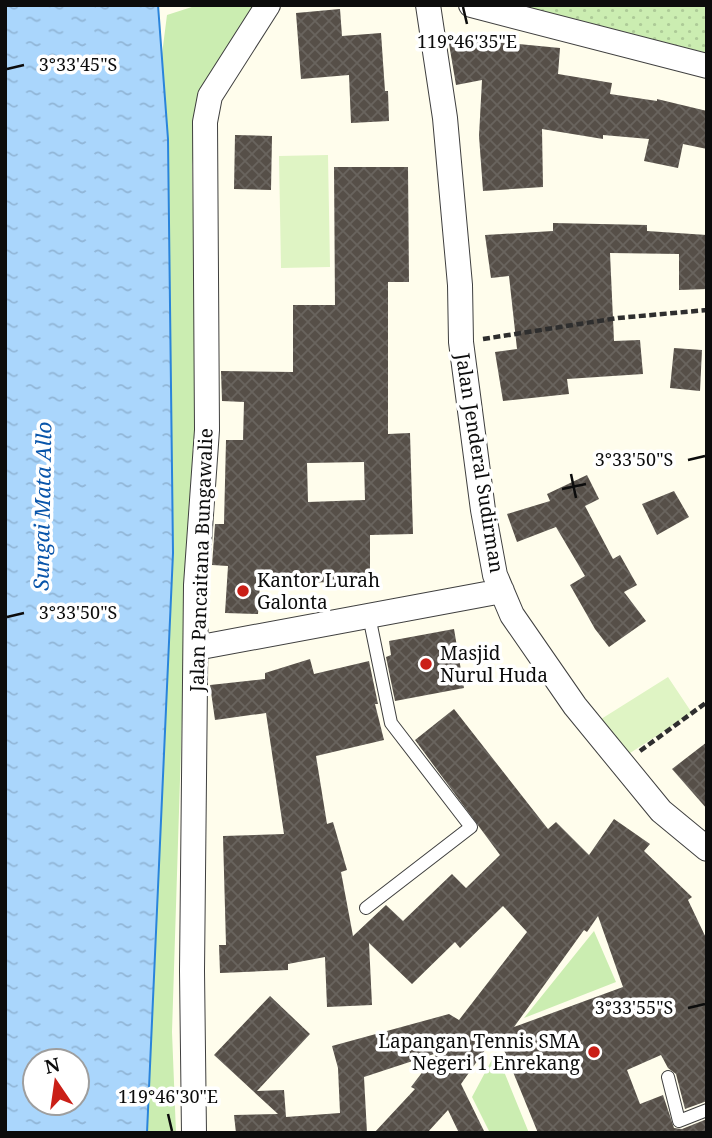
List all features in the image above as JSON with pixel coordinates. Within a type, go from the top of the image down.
[{"type":"street","name":"Jalan Pancaitana Bungawalie","points":[[194,1133],[192,971],[196,585],[207,430],[205,121],[210,96],[268,5]]},
{"type":"street","name":"Jalan Jenderal Sudirman","points":[[428,5],[445,118],[460,285],[461,342],[483,510],[495,575],[512,615],[575,706],[661,811],[707,849]]},
{"type":"street","points":[[471,5],[707,66]]},
{"type":"street","points":[[195,648],[502,591]]},
{"type":"lane","points":[[366,908],[471,827],[390,723],[369,616]]},
{"type":"lane","points":[[668,1077],[674,1124],[707,1110]]},
{"type":"path","points":[[461,342],[618,318],[707,310]]},
{"type":"path","points":[[623,764],[707,702]]},
{"type":"green space","points":[[198,5],[254,5],[204,83],[192,165],[197,396],[186,590],[172,1032],[176,1133],[134,1133],[152,132],[167,15]]},
{"type":"green space","points":[[520,5],[707,5],[707,53]]},
{"type":"green space","points":[[328,155],[330,267],[281,268],[279,156]]},
{"type":"green space","points":[[668,677],[692,713],[627,755],[598,721]]},
{"type":"green space","points":[[594,931],[616,982],[524,1018]]},
{"type":"green space","points":[[496,1052],[529,1133],[490,1133],[472,1097]]},
{"type":"water","name":"Sungai Mata Allo","points":[[5,5],[158,5],[168,139],[173,553],[147,1133],[5,1133]]},
{"type":"building","points":[[340,9],[342,36],[381,33],[389,121],[351,123],[349,75],[301,79],[296,13]]},
{"type":"building","points":[[476,34],[476,40],[560,48],[558,74],[612,83],[610,94],[657,99],[707,111],[707,149],[683,144],[678,168],[644,161],[649,139],[603,135],[603,139],[542,129],[543,187],[483,191],[479,136],[482,80],[456,85],[448,38]]},
{"type":"building","points":[[235,135],[272,136],[271,190],[234,189]]},
{"type":"building","points":[[334,167],[408,167],[409,282],[388,282],[388,434],[410,433],[413,534],[370,535],[370,581],[260,584],[258,614],[225,613],[228,566],[212,565],[215,524],[224,524],[226,440],[243,440],[244,402],[222,401],[221,371],[293,372],[293,305],[335,305]],"holes":[[[364,462],[365,500],[308,502],[307,463]]]},
{"type":"building","points":[[553,223],[647,225],[647,231],[707,235],[707,289],[679,290],[679,254],[610,253],[614,341],[640,340],[643,374],[567,379],[569,394],[503,401],[495,352],[517,349],[509,276],[491,278],[485,235],[553,231]]},
{"type":"building","points":[[674,348],[702,350],[700,391],[670,388]]},
{"type":"building","points":[[587,475],[599,499],[585,506],[613,559],[620,555],[637,585],[624,592],[646,621],[609,647],[595,629],[570,585],[585,576],[556,527],[517,542],[507,514],[550,501],[547,494]]},
{"type":"building","points":[[674,491],[689,517],[657,535],[642,504]]},
{"type":"building","name":"Masjid Nurul Huda","points":[[454,629],[464,688],[395,701],[386,657],[391,655],[389,641]]},
{"type":"building","points":[[310,659],[314,674],[369,661],[378,704],[375,704],[384,740],[316,756],[327,824],[333,822],[347,870],[341,872],[353,936],[386,905],[403,921],[452,874],[466,888],[500,855],[415,740],[454,709],[548,829],[556,822],[589,855],[614,819],[650,844],[644,851],[692,897],[688,900],[707,940],[707,1101],[685,1109],[676,1074],[668,1068],[661,1055],[627,1070],[640,1104],[663,1095],[674,1128],[682,1129],[707,1119],[707,1133],[538,1133],[497,1033],[461,1084],[485,1133],[459,1133],[448,1110],[427,1133],[374,1133],[415,1089],[411,1087],[437,1053],[364,1077],[367,1133],[236,1133],[234,1115],[278,1114],[214,1055],[270,996],[310,1034],[257,1091],[284,1090],[286,1117],[340,1113],[338,1068],[332,1046],[449,1014],[459,1020],[527,932],[503,906],[460,948],[455,942],[412,984],[369,943],[372,1005],[327,1007],[325,957],[288,964],[288,970],[220,973],[219,945],[226,945],[223,836],[284,834],[266,713],[215,720],[210,685],[265,679],[265,673]],"holes":[[[598,916],[623,987],[514,1027],[584,930],[587,932]]]},
{"type":"building","points":[[707,742],[707,809],[672,769]]},
{"type":"place","name":"Kantor Lurah Galonta","points":[[243,591]]},
{"type":"place","name":"Masjid Nurul Huda","points":[[426,664]]},
{"type":"place","name":"Lapangan Tennis SMA Negeri 1 Enrekang","points":[[594,1052]]}]
